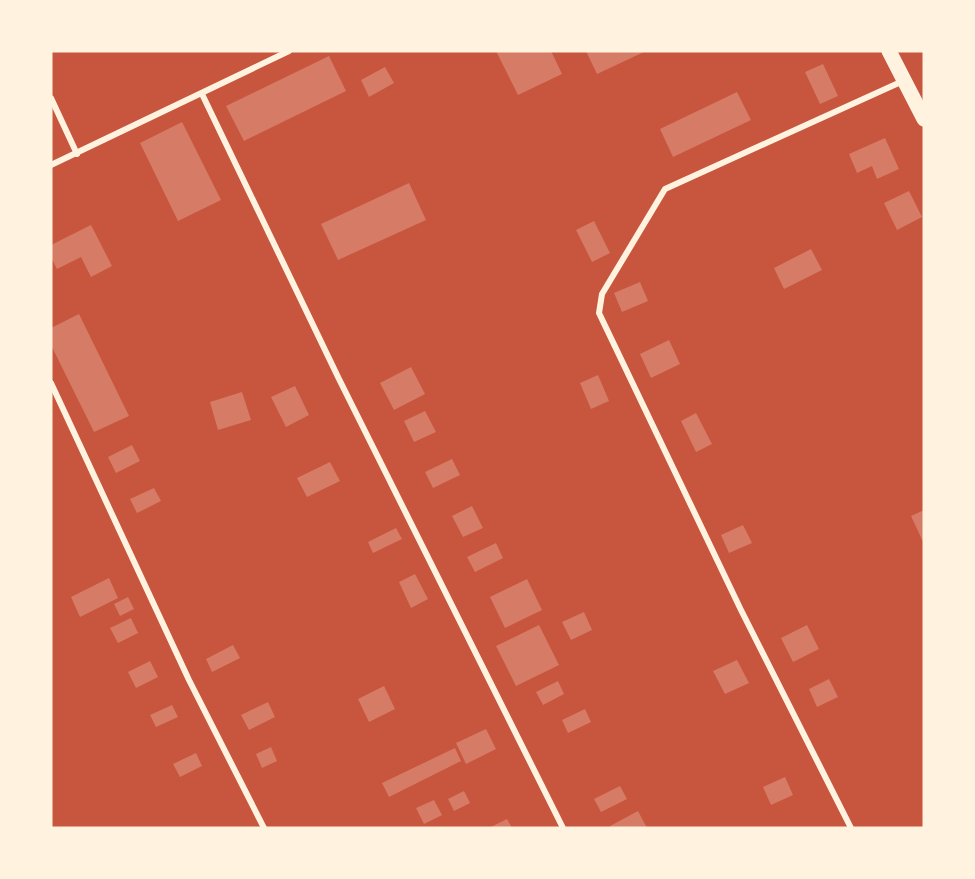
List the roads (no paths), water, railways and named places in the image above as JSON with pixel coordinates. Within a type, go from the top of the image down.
[{"type":"main road","points":[[889,51],[924,119]]},
{"type":"street","points":[[51,165],[289,51]]},
{"type":"street","points":[[851,828],[726,578],[600,313],[599,304],[602,294],[665,189],[904,80]]},
{"type":"street","points":[[202,94],[339,380],[563,828]]},
{"type":"street","points":[[51,98],[77,154]]},
{"type":"street","points":[[51,383],[189,680],[264,828]]}]
